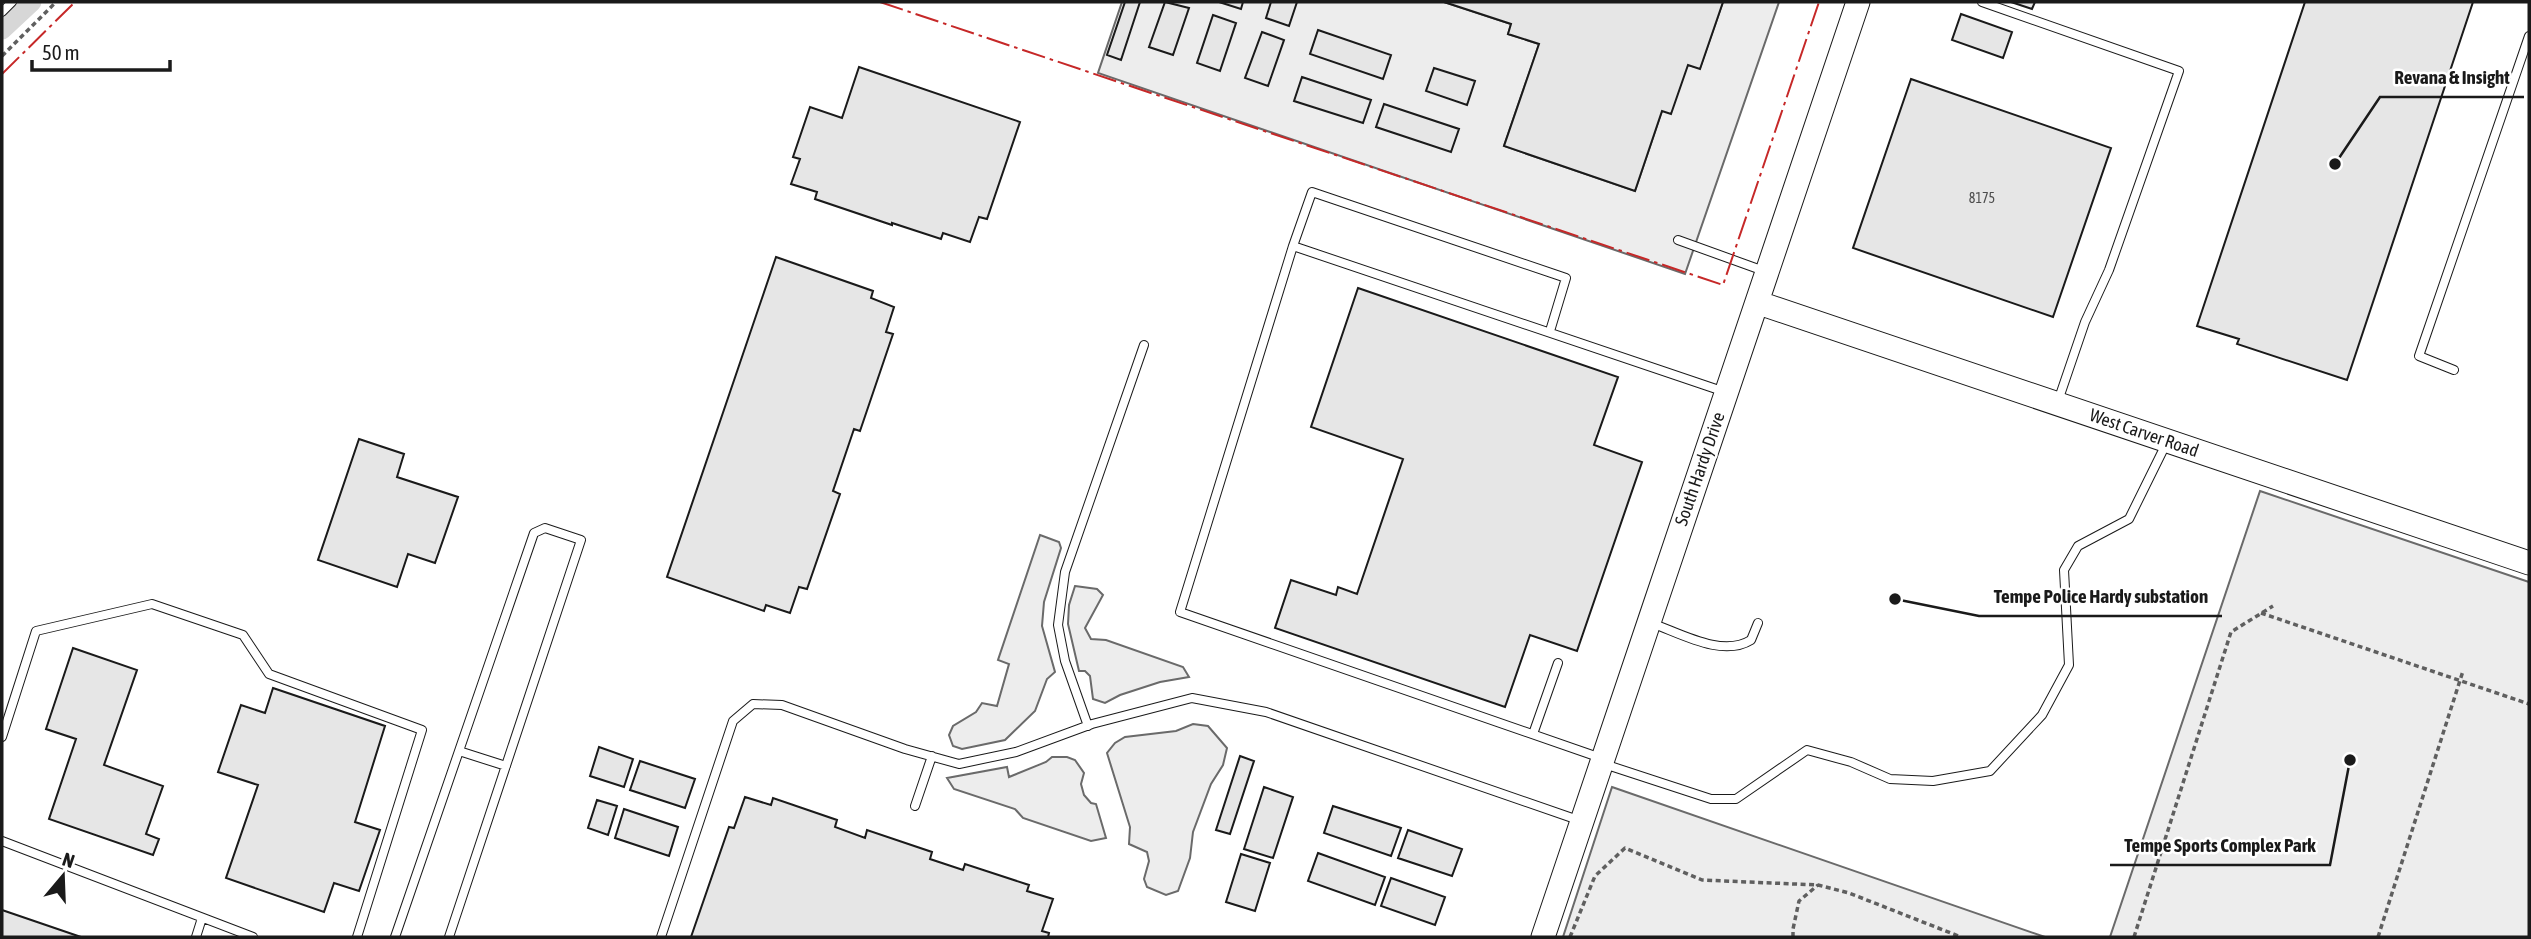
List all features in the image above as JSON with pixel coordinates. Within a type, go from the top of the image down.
[{"type":"street","name":"South Hardy Drive","points":[[1543,937],[1726,392],[1759,303],[1858,2]]},
{"type":"street","name":"West Carver Road","points":[[1759,303],[2529,563]]},
{"type":"lane","points":[[2,12],[12,2]]},
{"type":"lane","points":[[1982,2],[2179,71],[2109,270],[2085,322],[2057,404]]},
{"type":"lane","points":[[2454,370],[2419,356],[2529,36]]},
{"type":"lane","points":[[1550,331],[1566,278],[1312,192],[1180,611],[1711,799],[1735,799],[1807,750],[1851,762],[1890,779],[1934,781],[1990,771],[2042,715],[2068,665],[2064,570],[2078,546],[2129,519],[2168,441]]},
{"type":"lane","points":[[1678,240],[1769,273]]},
{"type":"lane","points":[[1293,246],[1726,392]]},
{"type":"lane","points":[[1088,726],[1066,661],[1058,625],[1065,572],[1144,345]]},
{"type":"lane","points":[[395,937],[534,533],[545,528],[581,540],[449,937]]},
{"type":"lane","points":[[2,737],[36,631],[152,604],[243,635],[269,674],[422,730],[357,937]]},
{"type":"lane","points":[[1648,622],[1727,647],[1751,640],[1758,623]]},
{"type":"lane","points":[[1533,734],[1558,663]]},
{"type":"lane","points":[[661,937],[733,721],[753,704],[782,705],[959,764],[1016,752],[1088,726],[1192,698],[1266,712],[1581,821]]},
{"type":"lane","points":[[459,751],[506,766]]},
{"type":"lane","points":[[915,806],[932,757]]},
{"type":"lane","points":[[2,841],[253,937]]},
{"type":"lane","points":[[196,937],[202,918]]},
{"type":"path","points":[[2,56],[57,2]]},
{"type":"path","points":[[2134,937],[2231,632],[2273,606]]},
{"type":"path","points":[[2260,614],[2529,704]]},
{"type":"path","points":[[2378,937],[2463,671]]},
{"type":"path","points":[[1570,937],[1595,876],[1626,848],[1702,880],[1818,885],[1849,893],[1961,937]]},
{"type":"path","points":[[1793,937],[1799,901],[1818,885]]},
{"type":"shaded area","points":[[1122,2],[1444,2],[1511,24],[1508,34],[1539,44],[1504,146],[1635,191],[1662,111],[1688,65],[1700,68],[1723,2],[1779,2],[1685,274],[1098,73]]},
{"type":"shaded area","points":[[2260,491],[2529,582],[2529,937],[2110,937]]},
{"type":"shaded area","points":[[1040,535],[1059,542],[1061,548],[1044,602],[1042,626],[1055,672],[1047,679],[1035,711],[1005,740],[962,749],[953,746],[949,735],[953,726],[976,712],[982,703],[997,706],[1009,664],[998,660]]},
{"type":"shaded area","points":[[1075,586],[1097,589],[1103,595],[1085,628],[1091,639],[1106,640],[1183,667],[1189,677],[1160,682],[1120,695],[1105,703],[1093,699],[1090,676],[1085,671],[1079,671],[1068,624],[1069,605]]},
{"type":"shaded area","points":[[1193,724],[1208,726],[1227,748],[1223,765],[1211,784],[1193,832],[1190,858],[1178,891],[1166,895],[1147,887],[1144,879],[1149,861],[1147,852],[1129,844],[1130,827],[1107,753],[1115,743],[1125,737],[1176,731]]},
{"type":"shaded area","points":[[1052,757],[1075,760],[1084,773],[1081,784],[1084,795],[1091,803],[1096,804],[1106,838],[1091,841],[1023,818],[1015,809],[954,789],[947,778],[1007,767],[1009,777]]},
{"type":"shaded area","points":[[1612,787],[2045,937],[1563,937]]},
{"type":"building","points":[[1125,2],[1140,2],[1121,60],[1107,55]]},
{"type":"building","points":[[1165,2],[1189,8],[1173,55],[1149,47]]},
{"type":"building","points":[[1219,2],[1243,2],[1241,9]]},
{"type":"building","points":[[1271,2],[1297,2],[1289,26],[1266,18]]},
{"type":"building","points":[[1444,2],[1723,2],[1700,69],[1688,65],[1671,114],[1662,111],[1635,191],[1504,146],[1539,44],[1508,34],[1511,24]]},
{"type":"building","points":[[2011,2],[2035,2],[2032,9]]},
{"type":"building","points":[[2305,2],[2473,2],[2347,380],[2237,344],[2239,339],[2197,326]]},
{"type":"building","points":[[1961,14],[2012,32],[2003,58],[1952,40]]},
{"type":"building","points":[[1213,15],[1236,23],[1220,71],[1197,63]]},
{"type":"building","points":[[1318,30],[1391,55],[1383,79],[1310,54]]},
{"type":"building","points":[[1262,32],[1284,40],[1268,86],[1245,78]]},
{"type":"building","points":[[859,67],[1020,122],[987,219],[979,217],[970,242],[943,233],[941,239],[892,225],[815,199],[817,192],[791,184],[800,159],[793,157],[810,107],[842,118]]},
{"type":"building","points":[[1434,68],[1475,81],[1467,105],[1426,91]]},
{"type":"building","points":[[1302,77],[1371,100],[1363,123],[1294,101]]},
{"type":"building","points":[[1911,79],[2111,148],[2053,317],[1853,248]]},
{"type":"building","points":[[1384,104],[1459,129],[1451,152],[1376,127]]},
{"type":"building","points":[[776,257],[873,291],[871,298],[894,307],[886,332],[893,334],[860,431],[854,429],[833,491],[840,494],[807,589],[799,587],[790,613],[766,605],[764,611],[667,577]]},
{"type":"building","points":[[1358,288],[1618,377],[1594,445],[1642,462],[1577,651],[1530,635],[1505,707],[1275,628],[1291,580],[1336,595],[1338,587],[1357,594],[1403,459],[1311,427]]},
{"type":"building","points":[[359,439],[404,454],[397,477],[458,497],[435,563],[408,554],[397,587],[318,560]]},
{"type":"building","points":[[73,648],[137,670],[104,765],[163,786],[146,834],[159,839],[153,855],[49,819],[76,739],[46,729]]},
{"type":"building","points":[[273,688],[385,726],[355,822],[380,830],[359,891],[334,883],[324,912],[226,878],[258,785],[218,772],[241,705],[265,713]]},
{"type":"building","points":[[599,747],[633,759],[624,787],[590,776]]},
{"type":"building","points":[[1240,756],[1254,761],[1230,834],[1216,830]]},
{"type":"building","points":[[640,761],[695,779],[685,808],[630,790]]},
{"type":"building","points":[[1264,787],[1293,797],[1273,858],[1244,849]]},
{"type":"building","points":[[745,797],[771,805],[773,798],[837,820],[835,827],[865,838],[867,830],[932,852],[930,859],[963,870],[965,864],[1029,885],[1027,891],[1053,899],[1042,931],[1049,933],[1048,937],[691,937],[729,827],[734,828]]},
{"type":"building","points":[[597,800],[617,806],[608,835],[588,828]]},
{"type":"building","points":[[1333,806],[1401,828],[1391,856],[1324,833]]},
{"type":"building","points":[[624,809],[678,827],[669,856],[615,838]]},
{"type":"building","points":[[1408,830],[1462,849],[1452,876],[1398,858]]},
{"type":"building","points":[[1318,853],[1385,877],[1375,905],[1308,881]]},
{"type":"building","points":[[1241,854],[1270,863],[1255,911],[1226,902]]},
{"type":"building","points":[[1391,878],[1445,897],[1435,925],[1381,906]]},
{"type":"building","points":[[2,910],[81,937],[2,937]]},
{"type":"waterway","points":[[2,30],[32,2]]},
{"type":"power","points":[[2,74],[75,2]]},
{"type":"power","points":[[880,2],[1723,285],[1819,2]]},
{"type":"place","name":"Revana & Insight","points":[[2335,164]]},
{"type":"place","name":"Tempe Police Hardy substation","points":[[1895,599]]},
{"type":"place","name":"Tempe Sports Complex Park","points":[[2350,760]]}]
